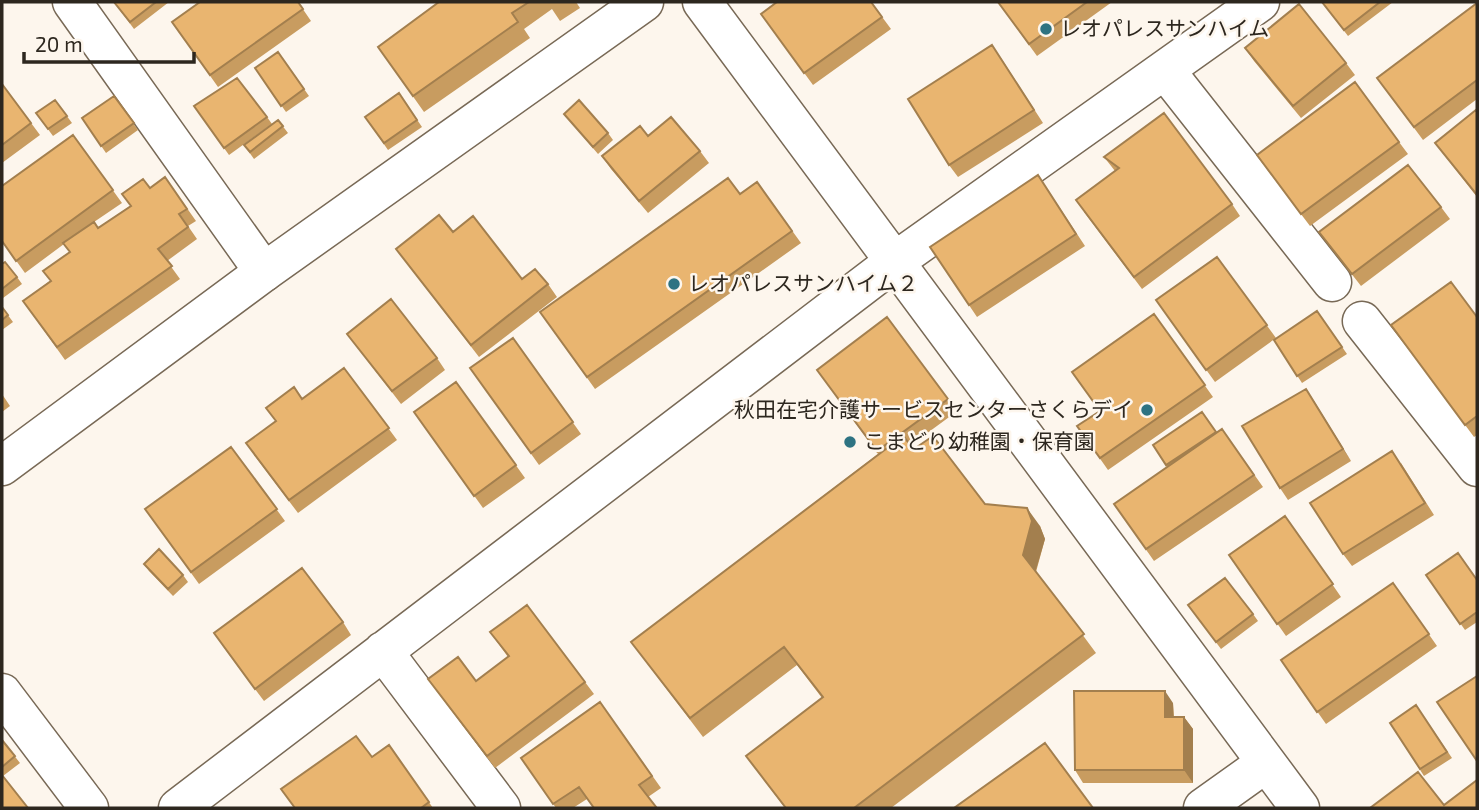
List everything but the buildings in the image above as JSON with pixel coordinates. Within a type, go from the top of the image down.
[{"type":"street","points":[[72,2],[264,272]]},
{"type":"street","points":[[2,466],[264,272],[644,2]]},
{"type":"street","points":[[702,2],[1300,808]]},
{"type":"street","points":[[178,808],[894,261],[1261,2]]},
{"type":"street","points":[[1165,70],[1332,282]]},
{"type":"street","points":[[1362,321],[1477,467]]},
{"type":"street","points":[[383,651],[501,808]]},
{"type":"street","points":[[2,693],[89,808]]},
{"type":"street","points":[[1203,808],[1266,762]]},
{"type":"place","name":"レオパレスサンハイム","points":[[1046,29]]},
{"type":"place","name":"レオパレスサンハイム２","points":[[674,284]]},
{"type":"place","name":"秋田在宅介護サービスセンターさくらデイ","points":[[1147,410]]},
{"type":"place","name":"こまどり幼稚園・保育園","points":[[850,442]]}]
